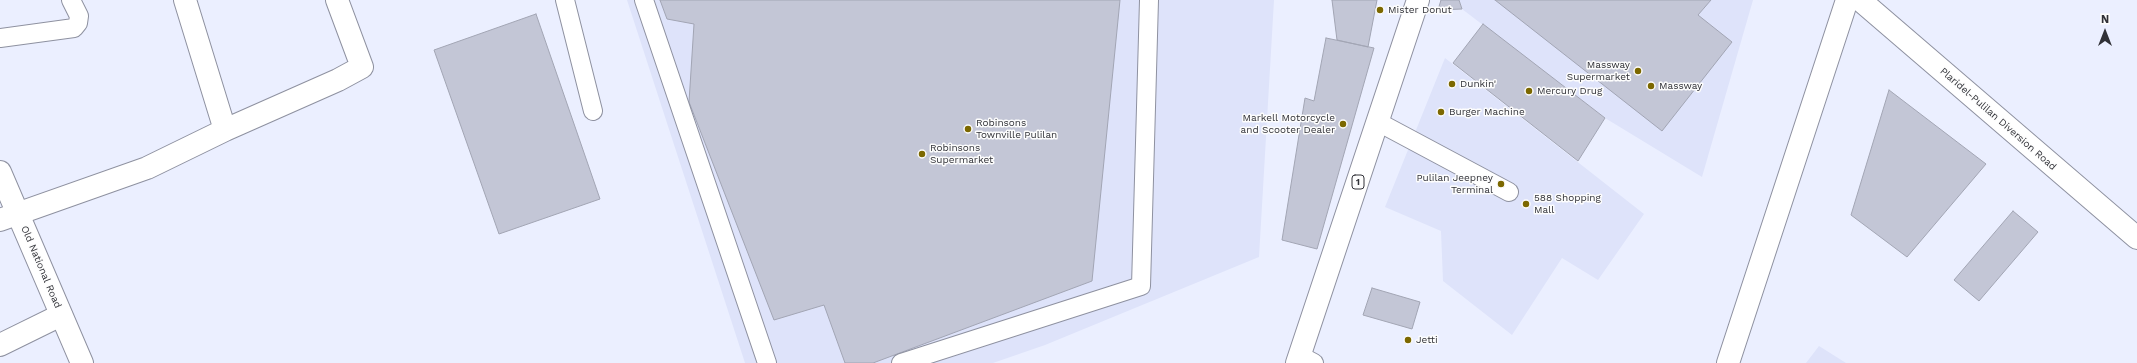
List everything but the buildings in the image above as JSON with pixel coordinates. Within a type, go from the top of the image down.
[{"type":"main road","points":[[185,0],[225,130]]},
{"type":"main road","points":[[10,217],[147,168],[225,130],[338,80],[362,67],[337,0]]},
{"type":"main road","name":"1","points":[[1303,360],[1418,0]]},
{"type":"main road","points":[[1728,363],[1847,0]]},
{"type":"main road","name":"Plaridel-Pulilan Diversion Road","points":[[1860,0],[2137,238]]},
{"type":"main road","name":"Old National Road","points":[[0,172],[10,217],[61,315],[82,363]]},
{"type":"main road","points":[[0,345],[61,315]]},
{"type":"lane","points":[[0,38],[74,28],[79,16],[71,0]]},
{"type":"lane","points":[[565,0],[593,111]]},
{"type":"lane","points":[[644,0],[767,363]]},
{"type":"lane","points":[[901,363],[1141,286],[1149,0]]},
{"type":"lane","points":[[1378,122],[1509,192]]},
{"type":"shaded area","name":"Robinsons Townville Pulilan","points":[[627,0],[1274,0],[1259,257],[1045,345],[993,363],[745,363]]},
{"type":"shaded area","name":"Massway Supermarket","points":[[1459,0],[1753,0],[1702,177],[1605,118],[1462,9]]},
{"type":"shaded area","name":"Pulilan Jeepney Terminal","points":[[1445,58],[1644,214],[1598,280],[1562,258],[1512,335],[1443,281],[1441,231],[1385,207]]},
{"type":"shaded area","points":[[1819,346],[1846,363],[1806,363]]},
{"type":"place","name":"Mister Donut","points":[[1380,10]]},
{"type":"place","name":"Massway Supermarket","points":[[1638,71]]},
{"type":"place","name":"Dunkin'","points":[[1452,84]]},
{"type":"place","name":"Massway","points":[[1651,86]]},
{"type":"place","name":"Mercury Drug","points":[[1529,91]]},
{"type":"place","name":"Burger Machine","points":[[1441,112]]},
{"type":"place","name":"Markell Motorcycle and Scooter Dealer","points":[[1343,124]]},
{"type":"place","name":"Robinsons Townville Pulilan","points":[[968,129]]},
{"type":"place","name":"Robinsons Supermarket","points":[[922,154]]},
{"type":"place","name":"Pulilan Jeepney Terminal","points":[[1501,184]]},
{"type":"place","name":"588 Shopping Mall","points":[[1526,204]]},
{"type":"place","name":"Jetti","points":[[1408,340]]}]
